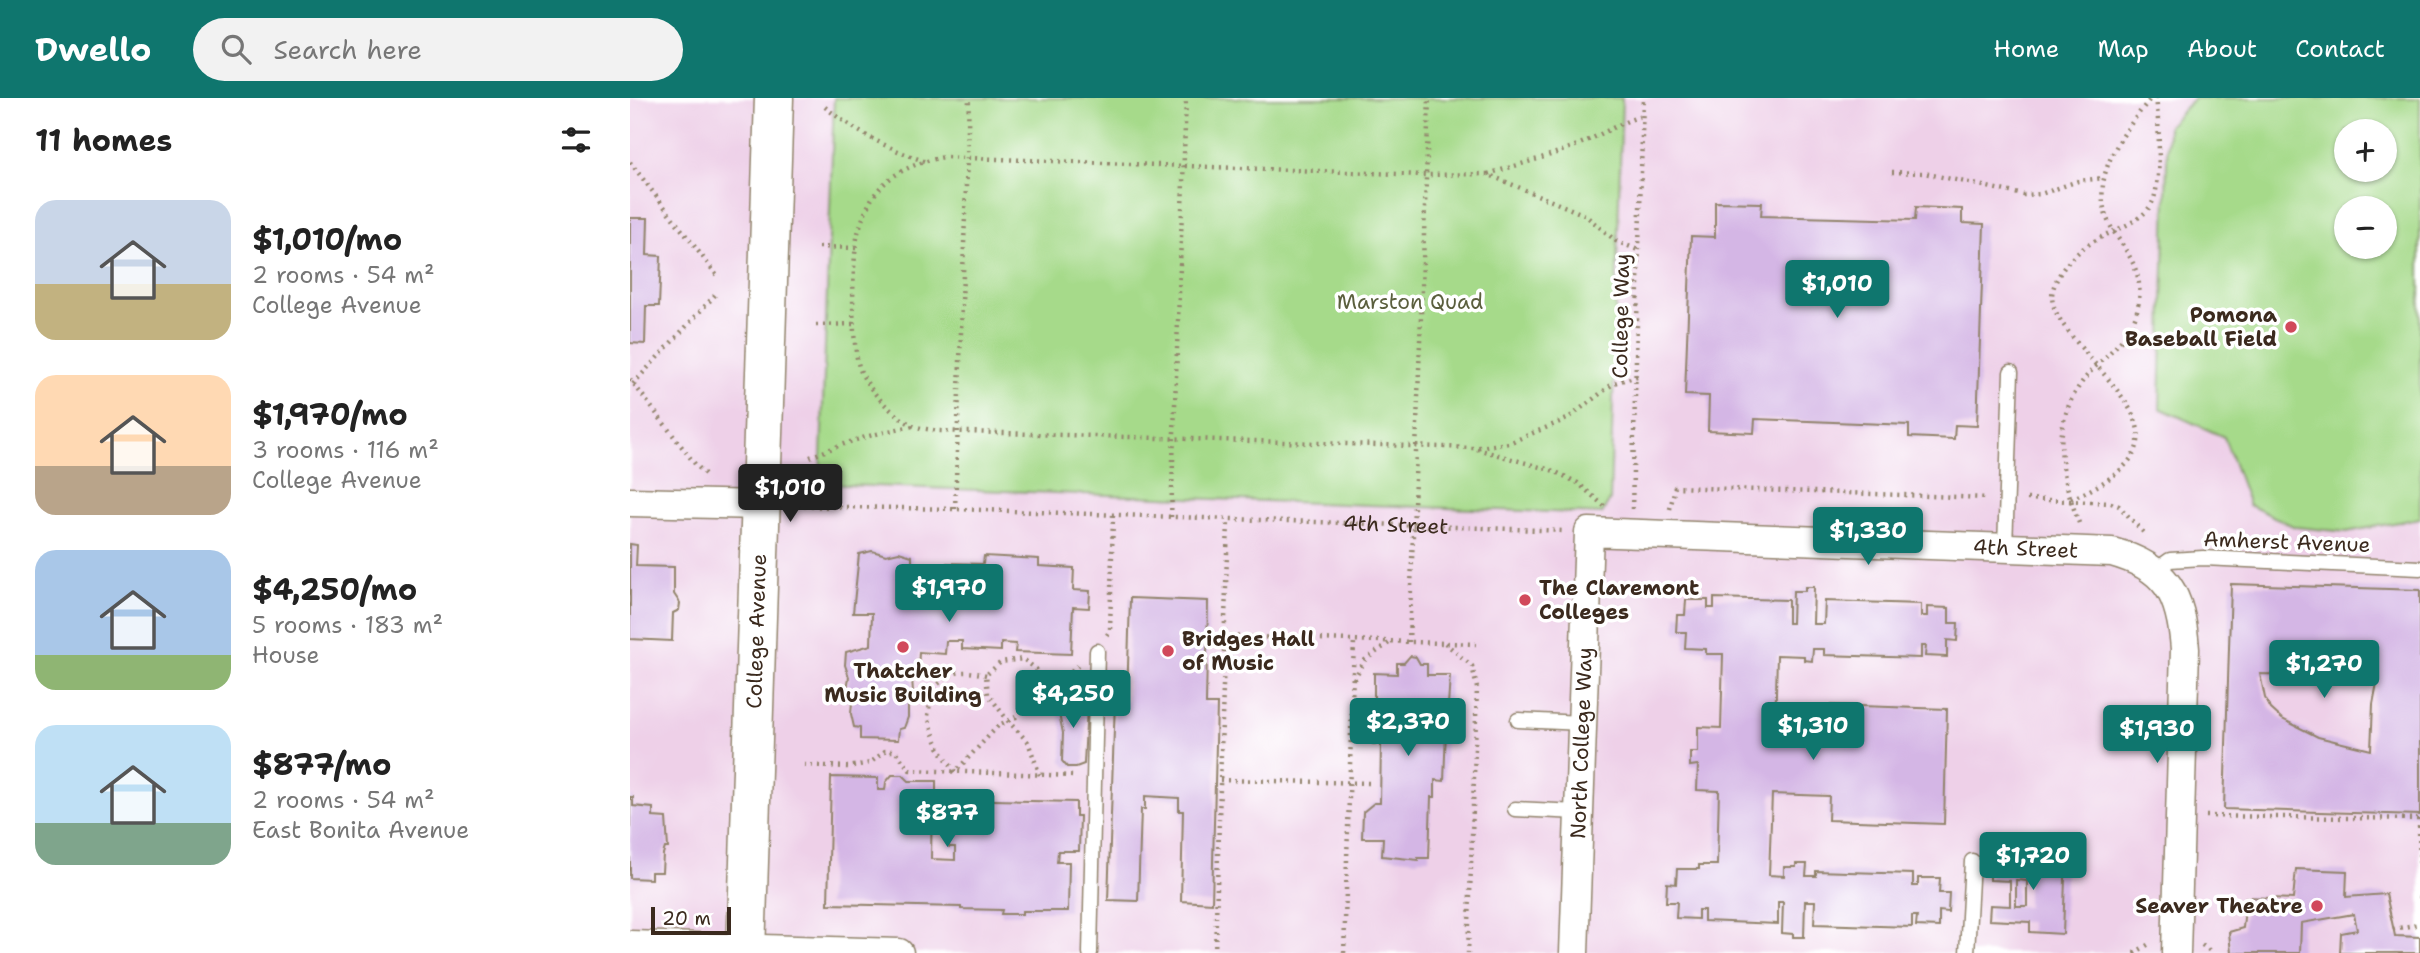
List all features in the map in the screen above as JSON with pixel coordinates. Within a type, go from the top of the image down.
[{"type":"street","name":"College Avenue","points":[[746,950],[774,98]]},
{"type":"street","points":[[630,502],[761,505]]},
{"type":"street","name":"4th Street","points":[[1589,532],[2112,552],[2163,565]]},
{"type":"street","name":"North College Way","points":[[1574,953],[1589,532]]},
{"type":"street","points":[[2163,565],[2183,625],[2185,649],[2176,953]]},
{"type":"street","points":[[630,946],[899,953]]},
{"type":"lane","points":[[2005,548],[2011,372]]},
{"type":"lane","name":"Amherst Avenue","points":[[2163,565],[2203,558],[2420,568]]},
{"type":"lane","points":[[1090,953],[1097,651]]},
{"type":"lane","points":[[1518,720],[1582,723]]},
{"type":"lane","points":[[1515,809],[1578,812]]},
{"type":"lane","points":[[1967,953],[1972,861]]},
{"type":"path","points":[[955,509],[969,98]]},
{"type":"path","points":[[1171,517],[1186,98]]},
{"type":"path","points":[[1409,642],[1429,98]]},
{"type":"path","name":"College Way","points":[[1620,512],[1632,512],[1643,98]]},
{"type":"path","points":[[2088,551],[2062,475],[2061,450],[2066,412],[2078,386],[2120,345],[2132,326],[2139,302],[2139,282],[2134,262],[2113,231],[2107,214],[2104,178],[2111,155],[2151,98]]},
{"type":"path","points":[[2070,500],[2102,486],[2126,467],[2136,451],[2139,438],[2128,404],[2118,388],[2061,321],[2052,297],[2055,283],[2064,265],[2084,247],[2134,220],[2152,204],[2156,192],[2159,121],[2156,98]]},
{"type":"path","points":[[825,107],[850,127],[886,148],[925,161]]},
{"type":"path","points":[[914,426],[893,412],[860,371],[855,342],[857,248],[859,233],[874,195],[898,173],[925,161],[944,157],[1425,175],[1488,174],[1584,142],[1622,122],[1642,116]]},
{"type":"path","points":[[630,162],[718,277]]},
{"type":"path","points":[[1892,172],[1936,175],[2024,195],[2042,194],[2078,181],[2104,178]]},
{"type":"path","points":[[1488,174],[1585,215],[1616,241],[1638,250]]},
{"type":"path","points":[[630,175],[639,175]]},
{"type":"path","points":[[819,247],[857,248]]},
{"type":"path","points":[[712,481],[695,464],[632,381],[717,293]]},
{"type":"path","points":[[816,325],[855,324]]},
{"type":"path","points":[[810,457],[850,441],[914,426],[958,433],[1473,448],[1509,443],[1567,419],[1614,383],[1637,376]]},
{"type":"path","points":[[1473,448],[1554,471],[1578,483],[1609,511]]},
{"type":"path","points":[[1668,514],[1675,487],[2111,503],[2119,506],[2163,565]]},
{"type":"path","name":"4th Street","points":[[761,505],[955,509],[1589,532]]},
{"type":"path","points":[[955,772],[999,725],[1016,717],[1043,681],[1065,676],[1097,651],[1110,630],[1113,515]]},
{"type":"path","points":[[1215,953],[1228,520]]},
{"type":"path","points":[[1223,636],[1476,643]]},
{"type":"path","points":[[1344,953],[1354,640]]},
{"type":"path","points":[[1352,683],[1365,660],[1392,641]]},
{"type":"path","points":[[1445,643],[1472,666],[1477,688],[1468,953]]},
{"type":"path","points":[[986,675],[1001,662],[1023,659],[1036,669],[1043,681]]},
{"type":"path","points":[[955,772],[938,747],[928,716],[932,689],[952,672],[969,671],[986,675]]},
{"type":"path","points":[[986,675],[988,694],[1028,742],[1040,775]]},
{"type":"path","points":[[804,765],[859,765],[870,763],[884,751],[895,751],[910,770],[1093,777]]},
{"type":"path","points":[[1220,780],[1371,783]]},
{"type":"path","points":[[2180,816],[2420,819],[2420,901]]},
{"type":"path","points":[[2393,929],[2420,924]]},
{"type":"shaded area","name":"The Claremont Colleges","points":[[630,98],[2420,98],[2420,953],[630,953]]},
{"type":"green space","name":"Marston Quad","points":[[834,98],[1622,98],[1610,500],[1602,514],[820,484]]},
{"type":"green space","name":"Pomona Baseball Field","points":[[2194,98],[2420,98],[2420,518],[2347,532],[2295,527],[2249,505],[2224,437],[2160,408],[2168,126]]},
{"type":"building","points":[[1715,202],[1762,203],[1761,216],[1915,220],[1916,207],[1962,209],[1962,223],[1984,224],[1977,426],[1955,425],[1954,439],[1909,437],[1909,425],[1755,419],[1754,433],[1708,431],[1709,396],[1685,395],[1691,236],[1715,237]]},
{"type":"building","points":[[630,218],[648,218],[647,255],[661,256],[659,306],[646,306],[645,344],[630,343]]},
{"type":"building","points":[[630,544],[637,545],[636,566],[674,567],[674,594],[680,603],[679,610],[673,613],[672,641],[630,639]]},
{"type":"building","name":"Thatcher Music Building","points":[[872,551],[886,555],[899,552],[912,556],[912,578],[946,580],[947,563],[983,564],[984,556],[1039,559],[1039,566],[1074,568],[1073,590],[1090,591],[1089,608],[1073,607],[1071,654],[1015,652],[1016,644],[1001,643],[1001,651],[962,649],[962,641],[946,641],[945,654],[919,652],[918,670],[912,677],[913,693],[908,704],[908,717],[904,728],[899,729],[898,740],[860,739],[860,728],[854,727],[851,714],[852,702],[847,689],[849,677],[845,665],[846,652],[871,645],[872,613],[853,613],[859,554]]},
{"type":"building","points":[[2231,584],[2420,590],[2420,815],[2224,809]],"holes":[[[2260,674],[2341,676],[2377,683],[2373,704],[2371,750],[2318,737],[2282,719],[2271,709],[2265,698]]]},
{"type":"building","points":[[1805,587],[1814,587],[1813,624],[1824,624],[1825,601],[1921,604],[1921,616],[1927,616],[1927,607],[1949,608],[1949,623],[1958,623],[1957,641],[1947,640],[1947,657],[1925,656],[1926,646],[1921,646],[1921,658],[1824,655],[1824,649],[1813,649],[1812,661],[1804,660],[1804,656],[1777,655],[1775,730],[1831,731],[1831,705],[1947,709],[1944,824],[1828,820],[1829,796],[1772,794],[1769,875],[1784,876],[1784,867],[1807,864],[1806,876],[1816,876],[1816,871],[1913,874],[1913,886],[1918,886],[1918,878],[1940,878],[1939,893],[1949,893],[1948,912],[1939,911],[1939,927],[1916,926],[1917,916],[1912,916],[1912,927],[1814,924],[1815,901],[1805,901],[1804,937],[1793,937],[1793,934],[1782,933],[1783,902],[1778,902],[1778,924],[1704,921],[1704,910],[1698,910],[1698,919],[1676,918],[1677,902],[1666,902],[1667,883],[1676,884],[1677,869],[1699,869],[1699,865],[1717,865],[1719,791],[1697,790],[1698,765],[1690,766],[1690,752],[1698,752],[1698,727],[1721,728],[1723,654],[1706,654],[1706,649],[1685,648],[1686,632],[1676,632],[1677,615],[1685,615],[1686,600],[1708,600],[1708,608],[1714,608],[1714,598],[1788,600],[1788,623],[1792,623],[1793,591],[1805,591]]},
{"type":"building","name":"Bridges Hall of Music","points":[[1130,598],[1208,601],[1206,704],[1217,704],[1212,903],[1181,901],[1183,811],[1179,811],[1179,798],[1145,796],[1145,809],[1141,809],[1138,901],[1108,900],[1115,701],[1127,701]]},
{"type":"building","points":[[1410,656],[1416,657],[1420,664],[1427,664],[1427,675],[1450,675],[1448,705],[1444,704],[1443,717],[1439,717],[1439,729],[1446,730],[1444,781],[1435,780],[1435,797],[1431,797],[1429,858],[1418,860],[1382,856],[1383,838],[1362,838],[1363,812],[1374,803],[1380,803],[1381,744],[1373,744],[1373,726],[1381,726],[1382,703],[1374,702],[1374,673],[1397,674],[1397,663],[1404,663]]},
{"type":"building","points":[[1068,695],[1071,695],[1071,698],[1081,696],[1087,705],[1084,764],[1076,767],[1067,767],[1062,761],[1063,733],[1059,714],[1055,714],[1056,704],[1059,704],[1062,698],[1068,698]]},
{"type":"building","points":[[892,775],[903,775],[909,781],[936,781],[936,795],[932,795],[931,859],[955,860],[955,847],[949,847],[950,799],[1076,802],[1076,816],[1080,816],[1079,851],[1058,851],[1057,862],[1069,862],[1068,911],[1001,914],[1002,910],[961,907],[828,904],[831,777],[878,778],[878,790],[885,790],[886,782]]},
{"type":"building","points":[[630,797],[633,797],[633,806],[653,808],[653,817],[666,818],[668,848],[665,848],[663,854],[662,872],[651,872],[651,879],[630,878]]},
{"type":"building","points":[[2032,851],[2066,852],[2063,934],[2030,932],[2030,922],[1989,920],[1990,905],[2010,906],[2010,881],[1990,880],[1990,861],[2032,862]],"holes":[[[2016,880],[2027,881],[2027,906],[2016,906]]]},
{"type":"building","name":"Seaver Theatre","points":[[2296,869],[2347,871],[2346,897],[2386,894],[2395,936],[2420,937],[2420,953],[2340,953],[2341,933],[2357,930],[2354,914],[2301,923],[2300,953],[2231,953],[2229,932],[2243,928],[2246,897],[2293,899]]},
{"type":"place","name":"Pomona Baseball Field","points":[[2291,327]]},
{"type":"place","name":"The Claremont Colleges","points":[[1525,600]]},
{"type":"place","name":"Thatcher Music Building","points":[[903,647]]},
{"type":"place","name":"Bridges Hall of Music","points":[[1168,651]]},
{"type":"place","name":"Seaver Theatre","points":[[2317,906]]}]
